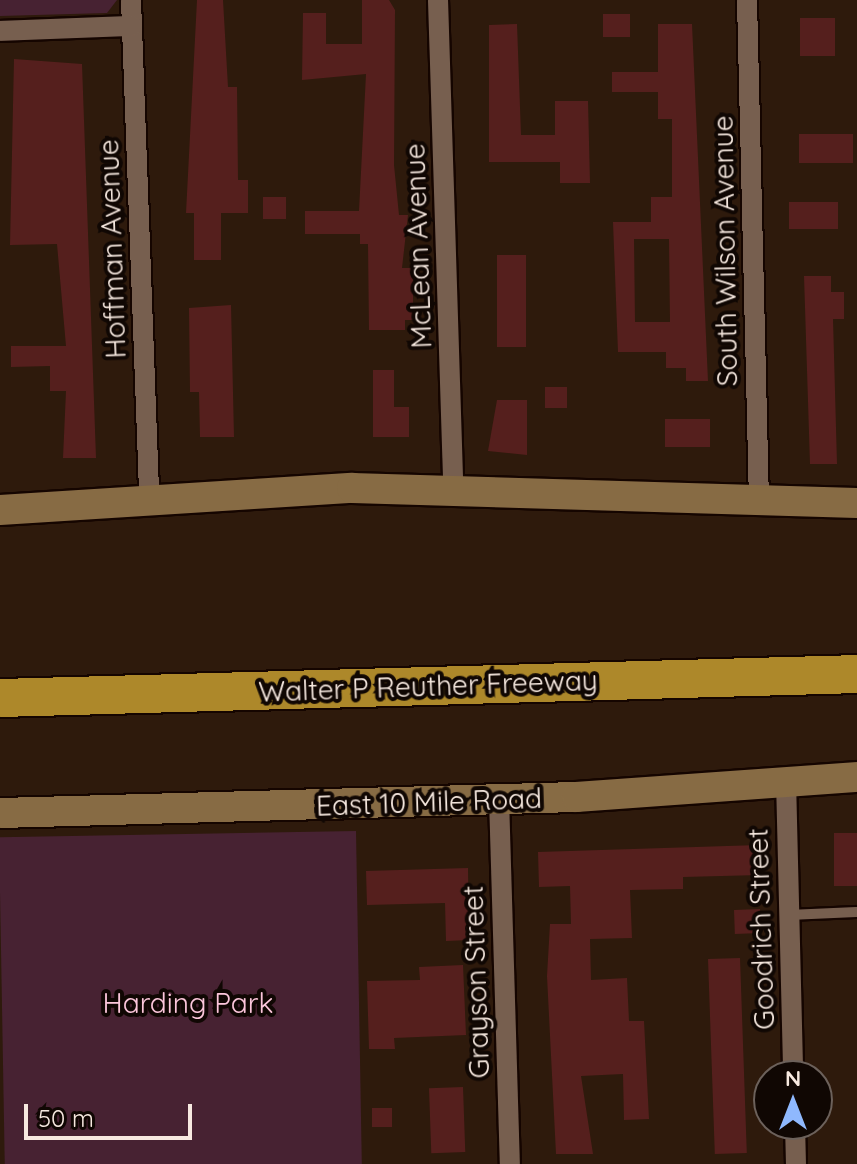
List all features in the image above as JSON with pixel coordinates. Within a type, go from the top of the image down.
[{"type":"highway","name":"Walter P Reuther Freeway","points":[[0,698],[857,674]]},
{"type":"main road","points":[[0,510],[149,496],[453,489],[857,503]]},
{"type":"main road","points":[[786,780],[857,767]]},
{"type":"main road","name":"East 10 Mile Road","points":[[0,813],[499,798],[857,777]]},
{"type":"street","name":"Hoffman Avenue","points":[[131,0],[149,496]]},
{"type":"street","name":"McLean Avenue","points":[[438,0],[453,489]]},
{"type":"street","name":"South Wilson Avenue","points":[[747,0],[759,500]]},
{"type":"street","points":[[0,31],[132,26]]},
{"type":"street","name":"Goodrich Street","points":[[786,780],[793,1060]]},
{"type":"street","name":"Grayson Street","points":[[499,798],[510,1164]]},
{"type":"street","points":[[795,1140],[796,1164]]},
{"type":"lane","points":[[788,915],[857,912]]},
{"type":"green space","points":[[0,0],[117,0],[107,13],[0,16]]},
{"type":"green space","name":"Harding Park","points":[[356,831],[362,1164],[5,1164],[0,837]]},
{"type":"building","points":[[197,0],[223,0],[228,87],[237,87],[238,180],[248,180],[248,213],[221,213],[221,260],[194,260],[194,213],[186,213]]},
{"type":"building","points":[[362,0],[389,0],[395,10],[394,165],[399,215],[408,215],[402,268],[413,268],[413,320],[405,320],[405,330],[369,330],[368,244],[360,244],[360,234],[305,234],[305,211],[359,211],[366,74],[302,80],[303,13],[326,13],[326,44],[362,44]]},
{"type":"building","points":[[603,14],[630,14],[630,37],[603,37]]},
{"type":"building","points":[[800,18],[835,18],[835,56],[800,56]]},
{"type":"building","points":[[517,24],[521,135],[555,135],[555,101],[588,101],[590,183],[560,183],[560,162],[489,162],[489,25]]},
{"type":"building","points":[[658,24],[692,24],[708,381],[686,381],[686,368],[666,368],[666,352],[618,352],[613,222],[651,222],[651,197],[672,197],[672,119],[658,119],[658,92],[612,92],[612,72],[658,72]],"holes":[[[634,239],[669,239],[670,322],[635,322]]]},
{"type":"building","points":[[14,59],[82,64],[96,458],[63,458],[66,391],[50,391],[50,366],[11,367],[11,346],[66,346],[57,244],[10,245]]},
{"type":"building","points":[[799,134],[853,134],[853,163],[799,163]]},
{"type":"building","points":[[263,197],[286,197],[286,219],[263,219]]},
{"type":"building","points":[[789,202],[838,202],[838,229],[789,229]]},
{"type":"building","points":[[497,255],[526,255],[526,347],[497,347]]},
{"type":"building","points":[[804,276],[831,276],[831,292],[844,292],[844,319],[833,319],[837,464],[810,464]]},
{"type":"building","points":[[231,305],[234,437],[200,437],[199,392],[190,392],[189,308]]},
{"type":"building","points":[[373,370],[394,370],[394,407],[409,407],[409,437],[373,437]]},
{"type":"building","points":[[545,387],[567,387],[567,408],[545,408]]},
{"type":"building","points":[[497,400],[527,400],[527,455],[488,451]]},
{"type":"building","points":[[665,419],[710,419],[710,447],[665,447]]},
{"type":"building","points":[[834,833],[857,833],[857,886],[834,886]]},
{"type":"building","points":[[759,845],[760,875],[683,877],[683,889],[630,890],[632,938],[590,939],[591,980],[627,978],[629,1021],[644,1021],[649,1119],[624,1120],[623,1074],[581,1076],[593,1154],[556,1154],[547,976],[550,924],[571,924],[570,886],[539,887],[538,852]]},
{"type":"building","points":[[468,868],[469,940],[446,941],[445,903],[367,905],[366,871]]},
{"type":"building","points":[[760,909],[761,933],[735,934],[734,910]]},
{"type":"building","points":[[740,958],[747,1153],[715,1154],[708,959]]},
{"type":"building","points":[[463,965],[466,1035],[394,1038],[395,1049],[369,1049],[367,981],[420,980],[419,967]]},
{"type":"building","points":[[463,1087],[465,1152],[431,1153],[429,1088]]},
{"type":"building","points":[[372,1108],[392,1108],[392,1127],[372,1127]]}]
